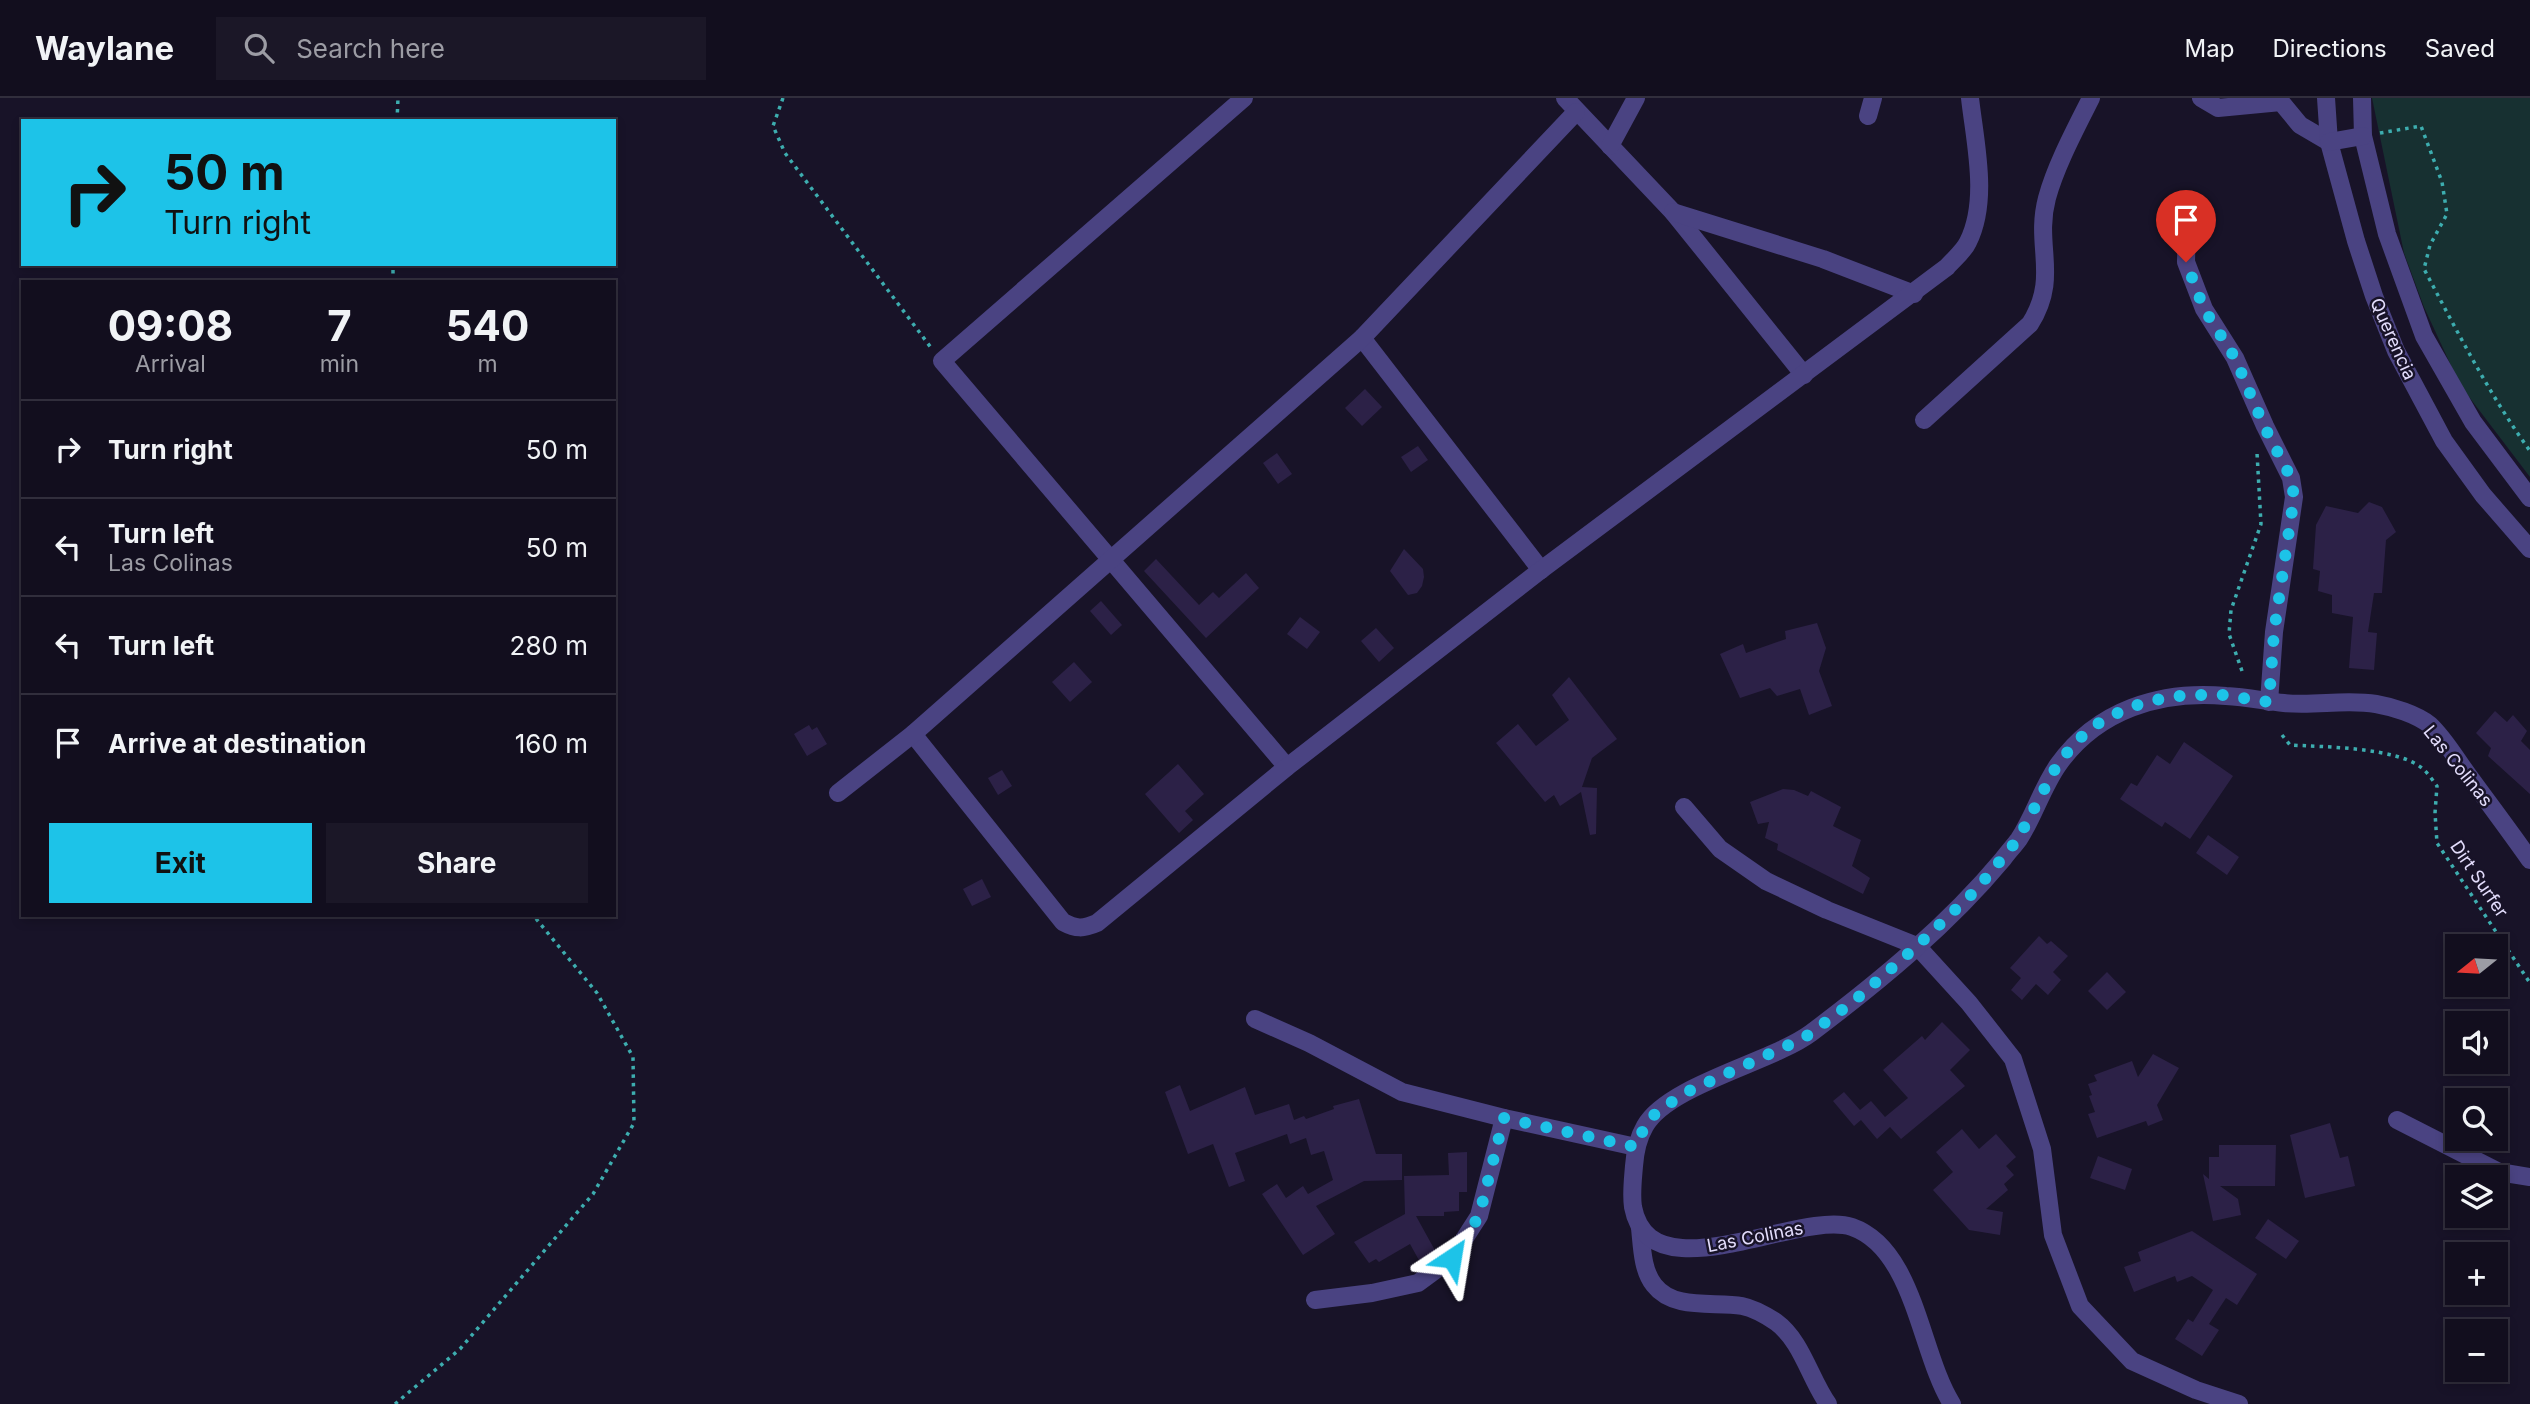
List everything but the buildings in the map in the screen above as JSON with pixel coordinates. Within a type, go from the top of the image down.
[{"type":"street","points":[[1244,98],[942,361],[1287,766]]},
{"type":"street","points":[[1610,146],[1636,98]]},
{"type":"street","points":[[1868,116],[1874,98]]},
{"type":"street","points":[[913,734],[1063,922],[1075,928],[1085,928],[1110,914],[1287,766],[1541,570],[1947,267],[1967,245],[1978,216],[1978,184],[1970,98]]},
{"type":"street","points":[[1924,420],[2030,324],[2040,307],[2045,290],[2043,222],[2047,198],[2056,172],[2091,98]]},
{"type":"street","points":[[2201,98],[2218,108],[2281,102],[2300,125],[2329,142],[2363,136]]},
{"type":"street","name":"Querencia","points":[[2326,98],[2329,142],[2370,285],[2402,363],[2444,441],[2483,495],[2530,549]]},
{"type":"street","name":"Querencia","points":[[2362,98],[2363,136],[2386,234],[2424,336],[2473,422],[2530,498]]},
{"type":"street","points":[[838,793],[913,734],[1362,338],[1570,105],[1672,212],[1804,374]]},
{"type":"street","points":[[1672,212],[1823,259],[1914,294]]},
{"type":"street","points":[[2187,222],[2186,262],[2204,309],[2235,358],[2264,426],[2291,478],[2294,497],[2274,632],[2269,702]]},
{"type":"street","points":[[1362,338],[1541,570]]},
{"type":"street","name":"Las Colinas","points":[[1952,1404],[1940,1385],[1900,1273],[1885,1251],[1868,1235],[1850,1226],[1826,1224],[1717,1247],[1687,1248],[1650,1238],[1640,1228],[1633,1205],[1636,1147],[1646,1123],[1659,1110],[1691,1090],[1804,1038],[1854,1001],[1976,890],[2018,839],[2055,769],[2075,742],[2099,723],[2127,708],[2185,695],[2223,695],[2307,705],[2348,701],[2378,704],[2410,714],[2430,725],[2530,860]]},
{"type":"street","points":[[1684,807],[1720,849],[1766,881],[1828,910],[1917,946],[1969,1003],[2013,1059],[2042,1149],[2053,1235],[2080,1306],[2132,1361],[2196,1390],[2239,1404]]},
{"type":"street","points":[[1255,1019],[1309,1043],[1402,1092],[1636,1147]]},
{"type":"street","points":[[1315,1300],[1372,1293],[1418,1283],[1452,1258],[1479,1216],[1504,1118]]},
{"type":"street","points":[[2397,1120],[2499,1172],[2530,1177]]},
{"type":"street","points":[[1640,1228],[1643,1258],[1654,1285],[1669,1297],[1691,1303],[1745,1306],[1778,1324],[1798,1348],[1818,1390],[1828,1404]]},
{"type":"path","points":[[397,119],[398,98]]},
{"type":"path","points":[[783,98],[773,126],[785,153],[942,361]]},
{"type":"path","points":[[2363,136],[2421,126],[2442,182],[2447,214],[2430,245],[2424,269],[2515,430],[2530,451]]},
{"type":"path","points":[[2242,671],[2229,634],[2231,610],[2261,524],[2256,471],[2257,439],[2264,426]]},
{"type":"path","name":"Dirt Surfer","points":[[2283,735],[2290,745],[2372,751],[2408,760],[2423,769],[2437,786],[2437,843],[2530,982]]},
{"type":"path","points":[[395,1404],[460,1349],[593,1194],[634,1123],[632,1056],[597,993],[535,917]]},
{"type":"green space","points":[[2372,98],[2530,98],[2530,477],[2460,385],[2424,307],[2404,253]]},
{"type":"route","points":[[1452,1258],[1479,1216],[1504,1118],[1636,1147],[1646,1123],[1659,1110],[1691,1090],[1804,1038],[1854,1001],[1917,946],[1976,890],[2018,839],[2055,769],[2075,742],[2099,723],[2127,708],[2185,695],[2223,695],[2269,702],[2274,632],[2294,497],[2291,478],[2264,426],[2235,358],[2204,309],[2186,262]]}]
